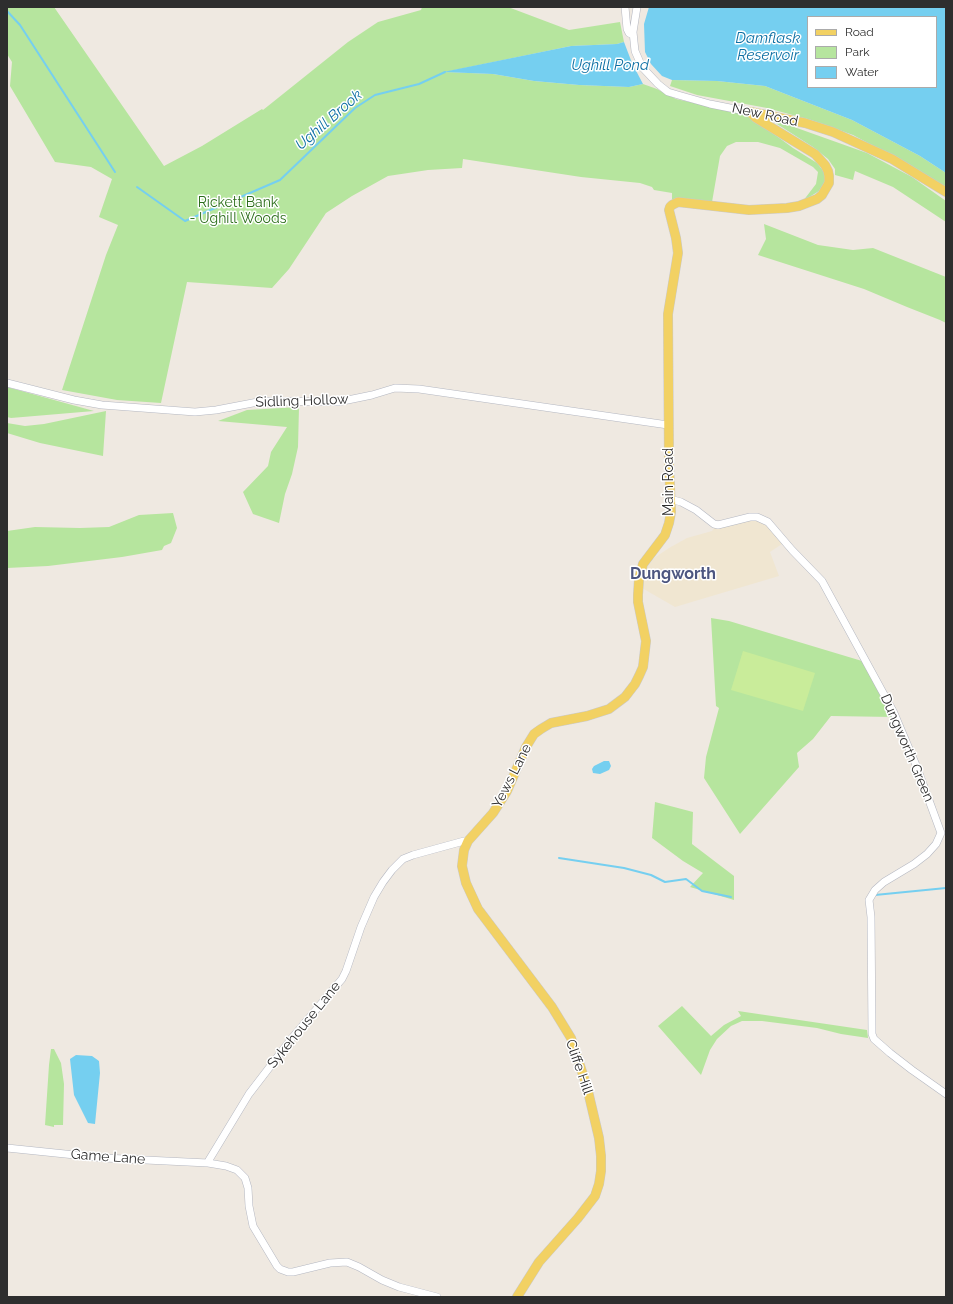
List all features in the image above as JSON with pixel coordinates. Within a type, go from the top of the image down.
[{"type":"main road","name":"New Road","points":[[750,112],[805,124],[833,132],[892,159],[946,192]]},
{"type":"main road","name":"Main Road","points":[[645,650],[645,632],[638,595],[639,579],[643,564],[667,531],[671,512],[668,425],[668,314],[678,253],[669,210],[670,207],[678,202],[749,210],[787,208],[799,206],[817,199],[822,195],[829,183],[828,171],[825,165],[815,154],[756,118],[750,112]]},
{"type":"main road","name":"Yews Lane","points":[[468,841],[487,821],[503,798],[526,747],[534,734],[551,723],[602,712],[614,706],[635,684],[643,667],[645,650]]},
{"type":"main road","name":"Cliffe Hill","points":[[468,841],[464,850],[462,866],[466,883],[472,897],[488,923],[552,1008],[571,1038],[589,1093],[597,1125],[601,1150],[600,1178],[595,1196],[578,1218],[539,1262],[517,1297]]},
{"type":"street","points":[[625,7],[627,29],[629,33],[633,35]]},
{"type":"street","name":"New Road","points":[[637,7],[635,12],[633,35],[635,51],[642,67],[664,89],[670,93],[710,104],[750,112]]},
{"type":"street","name":"Sidling Hollow","points":[[7,383],[74,400],[102,405],[195,412],[216,410],[263,401],[338,402],[372,395],[395,388],[419,389],[668,425]]},
{"type":"street","name":"Dungworth Green","points":[[670,499],[681,502],[696,510],[714,524],[718,525],[750,517],[757,517],[763,519],[772,526],[792,550],[822,581],[894,713],[941,833],[940,837],[927,854],[914,864],[884,882],[875,890],[869,900],[871,918],[872,1034],[874,1039],[890,1053],[946,1094]]},
{"type":"street","name":"Sykehouse Lane","points":[[208,1163],[212,1153],[249,1094],[292,1038],[342,979],[361,927],[382,882],[403,859],[468,841]]},
{"type":"street","name":"Game Lane","points":[[7,1148],[104,1158],[208,1163],[226,1166],[237,1170],[245,1178],[248,1188],[252,1226],[280,1269],[292,1272],[330,1263],[347,1262],[399,1287],[436,1297]]},
{"type":"shaded area","points":[[751,519],[766,523],[782,544],[770,552],[779,576],[675,607],[642,588],[647,567],[654,558],[669,548],[687,538],[712,531],[715,527]]},
{"type":"green space","name":"Rickett Bank - Ughill Woods","points":[[7,7],[54,7],[164,166],[202,146],[262,109],[263,110],[348,42],[378,22],[421,10],[422,7],[508,7],[569,30],[620,22],[624,42],[617,44],[571,46],[445,72],[493,74],[534,81],[579,85],[629,87],[643,84],[657,89],[676,99],[748,115],[793,148],[817,163],[825,173],[824,184],[819,191],[803,201],[816,184],[818,172],[813,167],[780,148],[758,142],[736,142],[727,146],[720,156],[712,202],[672,199],[672,193],[654,190],[652,187],[640,183],[581,177],[463,159],[462,168],[428,170],[388,176],[352,196],[326,213],[289,269],[272,288],[187,282],[161,403],[117,400],[62,390],[106,255],[118,225],[99,217],[112,179],[91,167],[55,162],[10,86],[12,62],[7,54]]},
{"type":"green space","points":[[672,80],[717,81],[765,86],[852,120],[920,156],[946,173],[946,188],[903,162],[853,135],[811,120],[767,108],[697,95],[670,86]]},
{"type":"green space","points":[[766,117],[867,153],[912,177],[946,201],[946,222],[893,187],[855,171],[853,180],[835,175],[835,169],[828,159],[813,147]]},
{"type":"green space","points":[[764,224],[818,245],[853,250],[873,248],[946,277],[946,323],[864,289],[758,255],[766,239]]},
{"type":"green space","points":[[7,387],[94,411],[11,418],[7,417]]},
{"type":"green space","points":[[299,407],[298,447],[292,474],[285,494],[279,523],[253,514],[243,492],[268,466],[271,452],[287,427],[218,421],[247,410]]},
{"type":"green space","points":[[106,411],[103,456],[40,443],[7,433],[7,423],[25,426],[44,424]]},
{"type":"green space","points":[[173,513],[177,528],[171,543],[164,546],[162,550],[122,557],[48,566],[7,568],[7,531],[35,527],[109,527],[139,515]]},
{"type":"green space","points":[[711,618],[729,621],[862,661],[893,717],[831,716],[813,739],[797,753],[799,767],[740,834],[704,778],[706,757],[719,708],[716,706]]},
{"type":"green space","points":[[743,651],[815,673],[803,711],[731,690]]},
{"type":"green space","points":[[655,802],[693,812],[692,844],[734,876],[734,900],[690,887],[703,873],[683,861],[652,838]]},
{"type":"green space","points":[[682,1006],[711,1036],[724,1025],[741,1016],[738,1011],[867,1030],[868,1038],[841,1034],[817,1028],[762,1021],[742,1021],[731,1026],[717,1039],[710,1050],[701,1075],[658,1026]]},
{"type":"green space","points":[[51,1049],[54,1049],[61,1063],[64,1084],[63,1125],[54,1125],[54,1127],[45,1125]]},
{"type":"water","name":"Damflask Reservoir","points":[[649,7],[946,7],[946,173],[920,156],[852,120],[765,86],[717,81],[672,80],[662,76],[651,64],[645,52],[644,24]]},
{"type":"water","name":"Ughill Pond","points":[[624,42],[632,63],[643,84],[629,87],[579,85],[534,81],[493,74],[443,72],[571,46],[617,44]]},
{"type":"water","points":[[604,761],[609,761],[611,766],[609,770],[600,774],[593,773],[592,769],[594,766]]},
{"type":"water","points":[[76,1055],[92,1056],[99,1061],[100,1073],[95,1124],[88,1123],[74,1095],[70,1059]]},
{"type":"waterway","name":"Ughill Brook","points":[[7,11],[20,25],[115,172]]},
{"type":"waterway","name":"Ughill Brook","points":[[137,187],[185,221],[280,180],[355,108],[375,95],[419,84],[445,72]]},
{"type":"waterway","points":[[559,858],[624,868],[651,875],[665,882],[686,879],[702,891],[731,897]]},
{"type":"waterway","points":[[875,895],[946,888]]},
{"type":"district","name":"Dungworth","points":[[673,574]]}]
